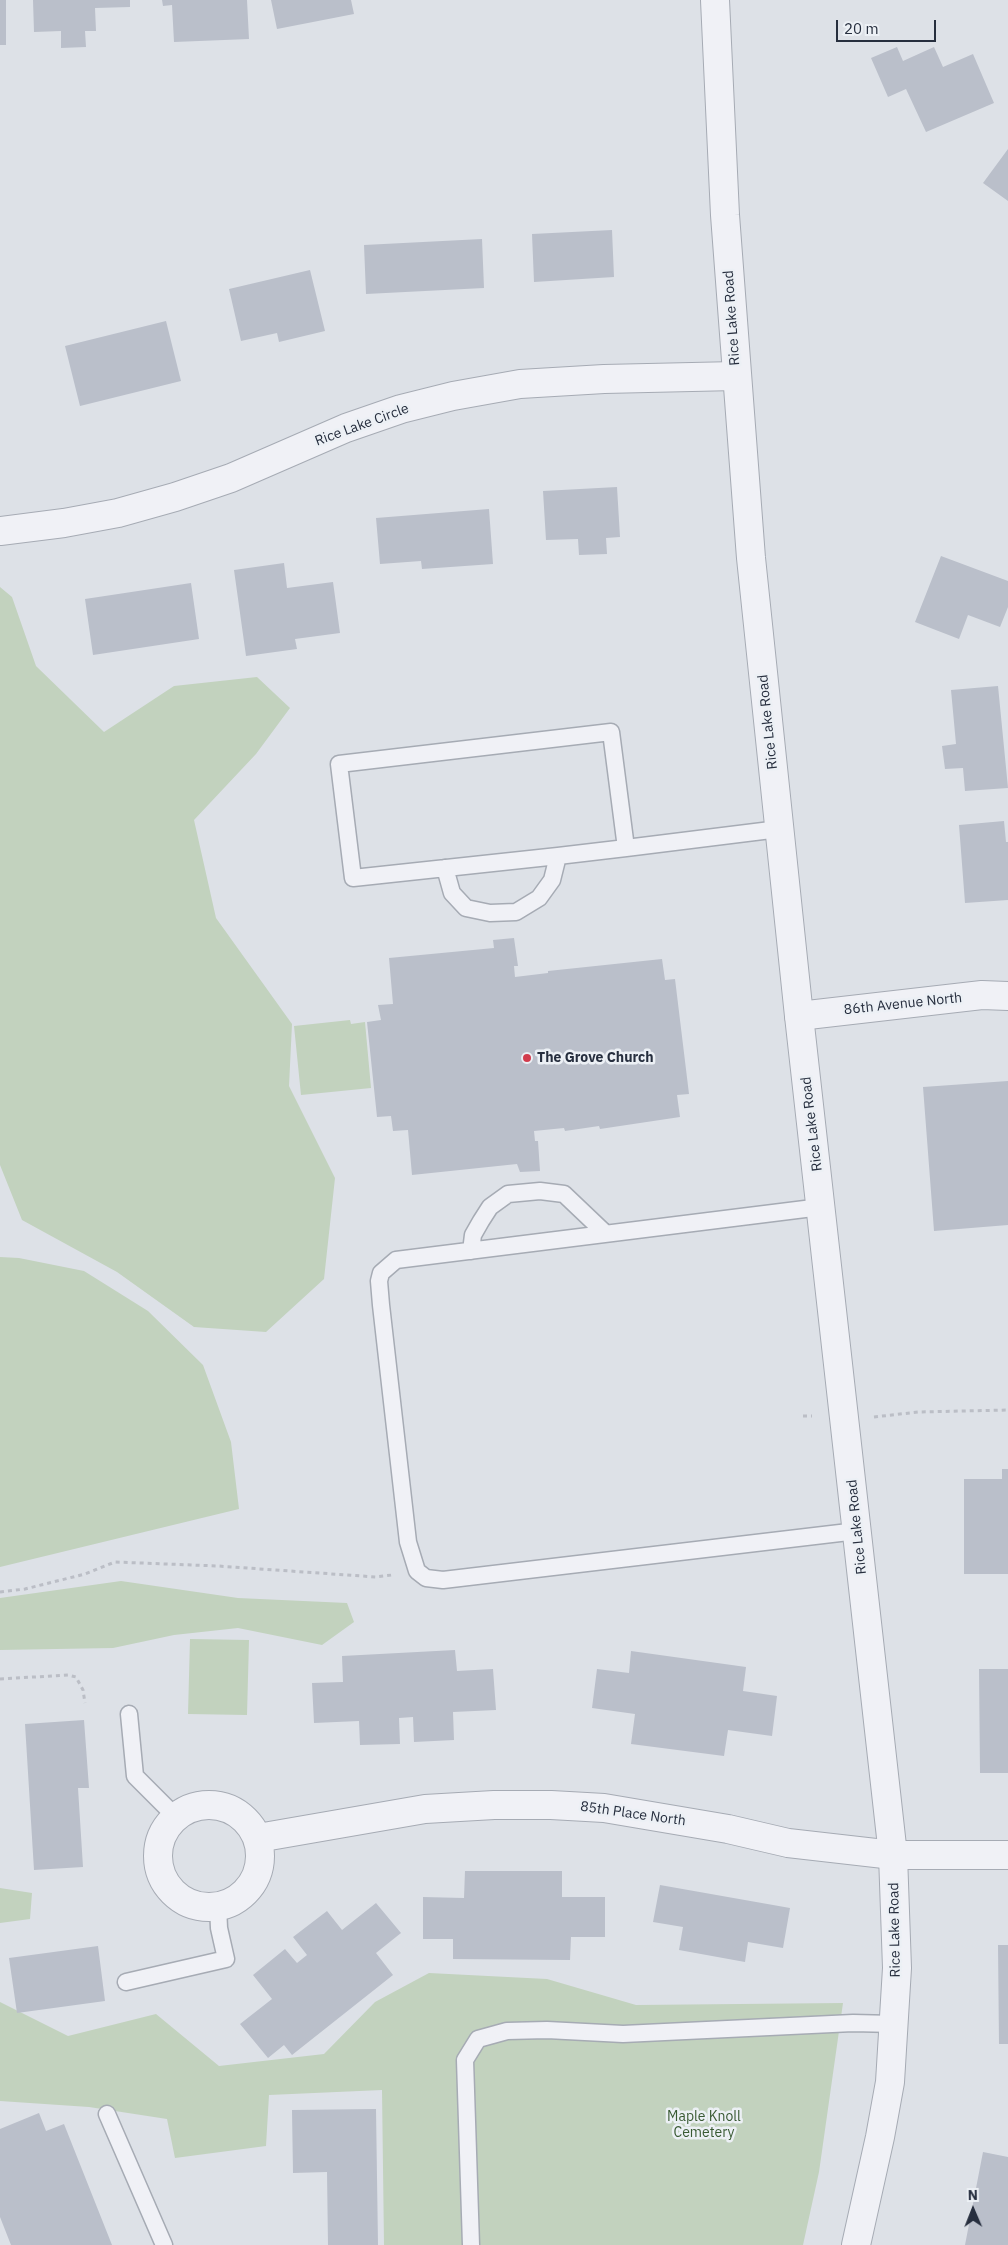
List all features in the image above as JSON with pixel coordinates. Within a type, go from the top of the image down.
[{"type":"street","name":"Rice Lake Road","points":[[716,0],[725,215],[751,558],[799,1016],[893,1855],[897,1959],[890,2082],[856,2245]]},
{"type":"street","name":"Rice Lake Circle","points":[[0,531],[118,513],[175,497],[231,478],[346,428],[400,409],[453,396],[520,384],[604,379],[736,376]]},
{"type":"street","name":"86th Avenue North","points":[[799,1016],[982,996],[1008,996]]},
{"type":"street","name":"85th Place North","points":[[258,1838],[425,1809],[494,1804],[551,1805],[604,1808],[728,1829],[788,1843],[893,1855],[1008,1855]]},
{"type":"street","points":[[201,1805],[218,1805],[235,1811],[249,1823],[258,1838],[261,1854],[259,1871],[252,1885],[240,1897],[226,1904],[218,1906],[194,1905],[180,1898],[168,1887],[160,1872],[157,1855],[161,1837],[170,1822],[184,1810],[201,1805]]},
{"type":"lane","points":[[626,848],[611,732],[339,764],[353,878],[558,856],[626,848],[779,829]]},
{"type":"lane","points":[[445,868],[452,893],[466,908],[490,913],[516,912],[539,898],[552,880],[558,856]]},
{"type":"lane","points":[[471,1251],[473,1236],[490,1207],[508,1194],[540,1191],[564,1194],[605,1233]]},
{"type":"lane","points":[[821,1207],[396,1260],[381,1273],[379,1281],[408,1542],[417,1571],[426,1578],[434,1581],[509,1573],[857,1531]]},
{"type":"lane","points":[[129,1714],[135,1776],[176,1817]]},
{"type":"lane","points":[[126,1982],[226,1959],[219,1928],[218,1906]]},
{"type":"lane","points":[[471,2245],[465,2060],[478,2039],[507,2031],[547,2030],[622,2034],[853,2023],[894,2024]]},
{"type":"lane","points":[[107,2114],[164,2245]]},
{"type":"path","points":[[872,1417],[918,1412],[1008,1410]]},
{"type":"path","points":[[0,1592],[25,1589],[85,1574],[115,1562],[218,1566],[376,1577],[417,1571]]},
{"type":"path","points":[[0,1679],[68,1675],[76,1677],[85,1703]]},
{"type":"green space","points":[[0,587],[12,597],[36,666],[104,732],[174,686],[257,677],[290,708],[256,754],[194,820],[216,918],[292,1024],[289,1086],[335,1178],[324,1279],[266,1332],[194,1327],[117,1272],[22,1220],[0,1165]]},
{"type":"green space","points":[[350,1020],[351,1024],[365,1022],[371,1088],[301,1095],[294,1026]]},
{"type":"green space","points":[[0,1257],[19,1258],[84,1271],[148,1311],[203,1365],[231,1442],[239,1509],[0,1567]]},
{"type":"green space","points":[[121,1581],[238,1598],[347,1603],[354,1622],[322,1645],[238,1628],[174,1635],[113,1648],[0,1650],[0,1598]]},
{"type":"green space","points":[[190,1639],[249,1640],[247,1715],[188,1714]]},
{"type":"green space","points":[[0,1888],[32,1893],[30,1919],[0,1923]]},
{"type":"green space","name":"Maple Knoll Cemetery","points":[[429,1973],[547,1979],[636,2005],[843,2003],[819,2172],[803,2245],[384,2245],[382,2090],[269,2095],[266,2146],[175,2158],[167,2119],[89,2107],[0,2101],[0,2002],[68,2036],[156,2014],[219,2066],[324,2054],[375,2002]]},
{"type":"building","points":[[0,0],[6,0],[6,45],[0,45]]},
{"type":"building","points":[[33,0],[130,0],[130,7],[95,8],[96,31],[85,31],[86,47],[61,48],[61,31],[34,32]]},
{"type":"building","points":[[162,0],[247,0],[249,39],[174,42],[172,5],[163,6]]},
{"type":"building","points":[[271,0],[351,0],[354,14],[277,29]]},
{"type":"building","points":[[897,47],[903,61],[934,47],[943,67],[973,54],[994,103],[926,132],[906,89],[888,97],[871,58]]},
{"type":"building","points":[[1008,149],[1008,201],[983,183]]},
{"type":"building","points":[[612,230],[614,277],[534,282],[532,234]]},
{"type":"building","points":[[482,239],[484,288],[366,294],[364,245]]},
{"type":"building","points":[[310,270],[325,331],[279,342],[277,333],[241,341],[229,289]]},
{"type":"building","points":[[166,321],[181,381],[80,406],[65,346]]},
{"type":"building","points":[[617,487],[620,537],[606,538],[607,554],[579,555],[578,539],[546,540],[543,491]]},
{"type":"building","points":[[489,509],[493,564],[422,569],[421,561],[380,564],[376,518]]},
{"type":"building","points":[[941,556],[1008,581],[1008,607],[1000,627],[968,615],[959,639],[915,622]]},
{"type":"building","points":[[284,563],[287,588],[333,582],[340,633],[295,639],[297,649],[246,656],[234,570]]},
{"type":"building","points":[[191,583],[199,639],[93,655],[85,599]]},
{"type":"building","points":[[998,686],[1008,788],[965,791],[963,768],[945,769],[942,746],[956,744],[951,690]]},
{"type":"building","points":[[1004,821],[1006,842],[1008,842],[1008,900],[965,903],[959,825]]},
{"type":"building","name":"The Grove Church","points":[[514,938],[518,966],[514,966],[515,977],[548,973],[548,971],[662,959],[665,980],[675,979],[689,1094],[677,1095],[680,1117],[600,1129],[599,1126],[565,1131],[564,1128],[534,1131],[535,1141],[538,1141],[540,1171],[520,1172],[517,1164],[412,1175],[408,1130],[393,1131],[391,1116],[377,1117],[367,1022],[381,1020],[378,1005],[393,1004],[389,958],[494,948],[493,940]]},
{"type":"building","points":[[1008,1081],[1008,1225],[934,1231],[923,1087]]},
{"type":"building","points":[[1002,1469],[1008,1469],[1008,1574],[964,1574],[964,1479],[1002,1479]]},
{"type":"building","points":[[455,1650],[457,1671],[493,1669],[496,1710],[453,1712],[454,1740],[414,1742],[413,1717],[399,1718],[400,1744],[360,1745],[359,1721],[314,1723],[312,1683],[343,1682],[342,1656]]},
{"type":"building","points":[[631,1651],[746,1667],[743,1691],[777,1696],[772,1736],[728,1730],[724,1756],[631,1744],[635,1714],[592,1708],[597,1669],[629,1673]]},
{"type":"building","points":[[979,1669],[1008,1669],[1008,1773],[980,1773]]},
{"type":"building","points":[[84,1720],[89,1788],[78,1788],[83,1867],[34,1870],[25,1724]]},
{"type":"building","points":[[465,1871],[562,1871],[562,1897],[605,1897],[605,1937],[571,1937],[570,1960],[453,1959],[453,1939],[423,1939],[423,1897],[464,1898]]},
{"type":"building","points":[[660,1885],[790,1908],[783,1948],[748,1942],[745,1962],[679,1950],[683,1927],[653,1922]]},
{"type":"building","points":[[376,1903],[401,1933],[376,1953],[393,1975],[292,2055],[284,2045],[268,2058],[240,2024],[272,1999],[253,1975],[285,1949],[297,1963],[307,1955],[293,1937],[327,1911],[342,1930]]},
{"type":"building","points":[[998,1945],[1008,1945],[1008,2044],[999,2044]]},
{"type":"building","points":[[98,1946],[105,2001],[17,2013],[9,1958]]},
{"type":"building","points":[[376,2109],[378,2245],[328,2245],[327,2172],[293,2173],[292,2110]]},
{"type":"building","points":[[39,2113],[46,2131],[64,2124],[112,2245],[11,2245],[0,2217],[0,2129]]},
{"type":"building","points":[[983,2152],[1008,2157],[1008,2245],[965,2245]]},
{"type":"place","name":"The Grove Church","points":[[527,1058]]}]
